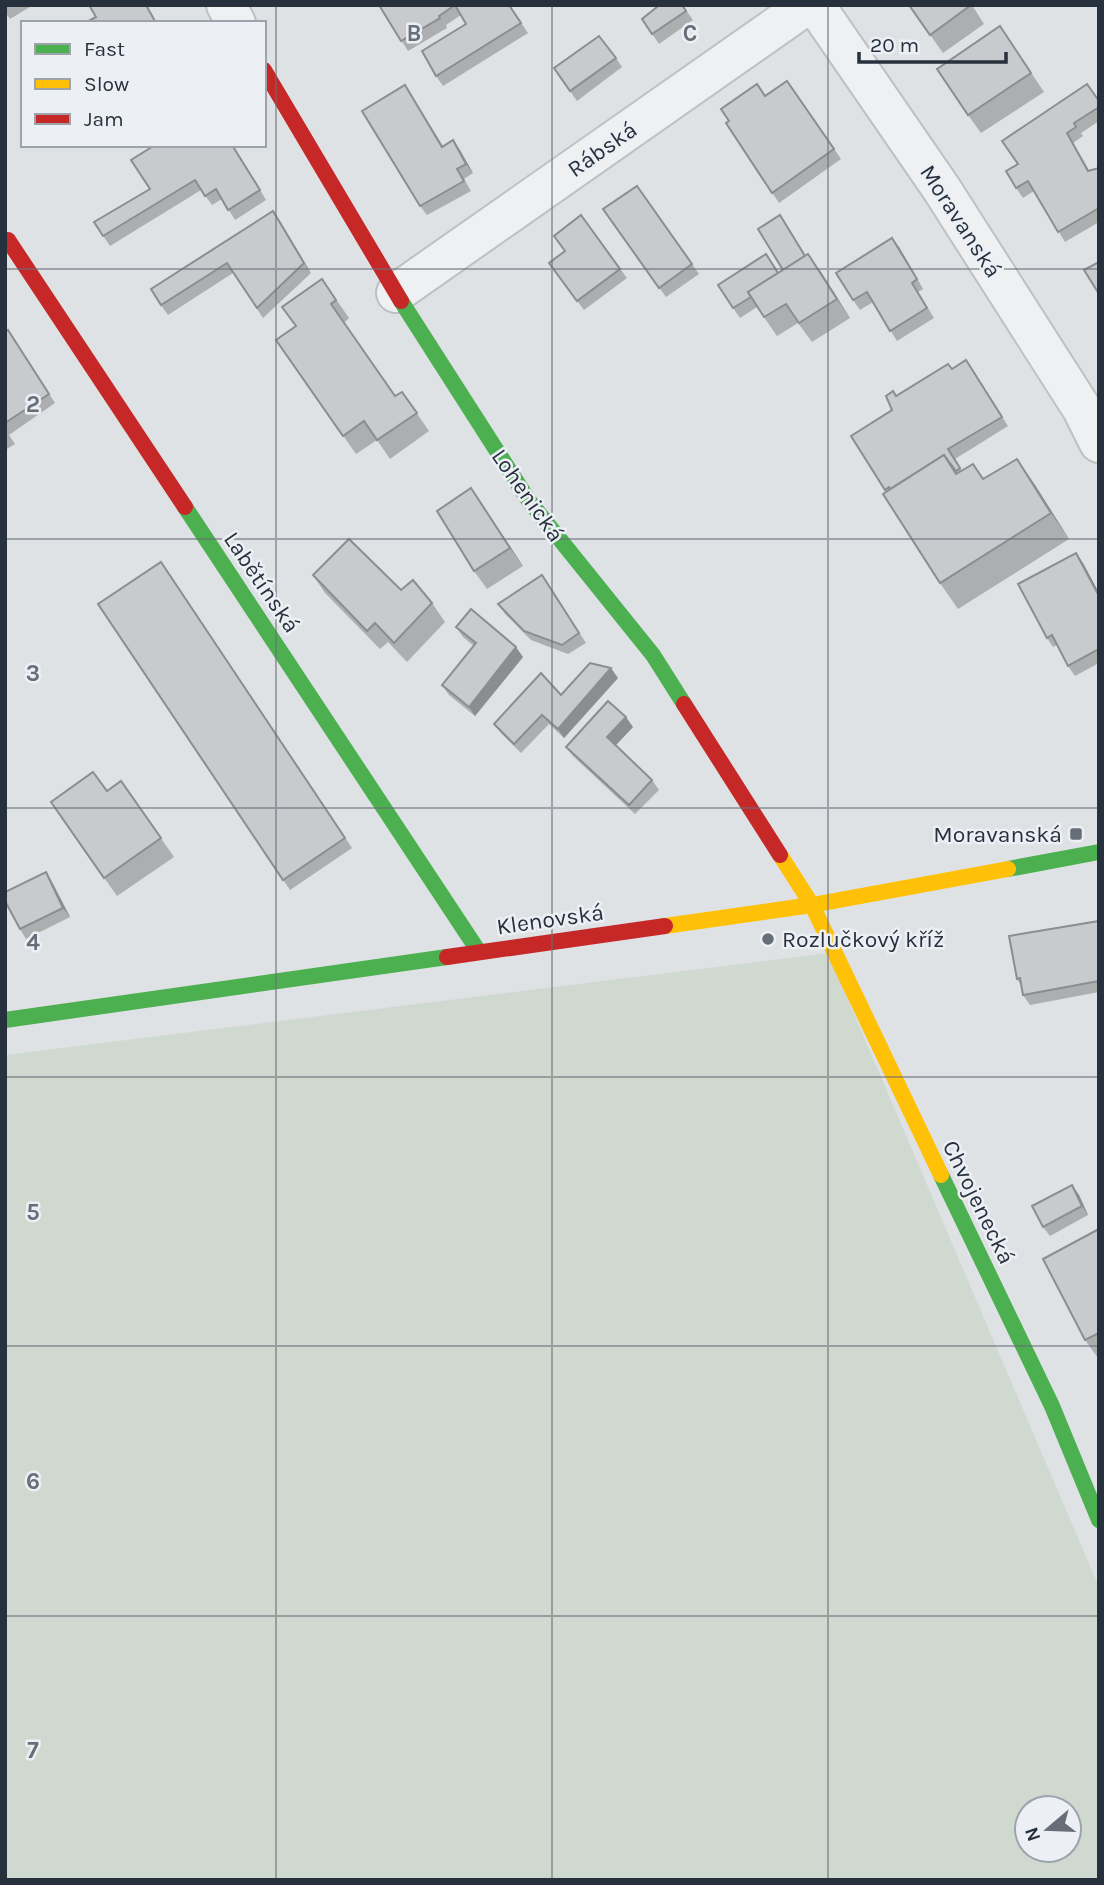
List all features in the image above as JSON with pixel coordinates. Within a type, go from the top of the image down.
[{"type":"street","points":[[226,5],[235,21]]},
{"type":"street","name":"Rábská","points":[[396,293],[807,5]]},
{"type":"street","name":"Moravanská","points":[[815,5],[941,188],[1082,409],[1099,443]]},
{"type":"street","name":"Lohenická","points":[[266,73],[396,293],[528,501],[653,655],[812,905]]},
{"type":"street","name":"Labětínská","points":[[5,243],[8,240],[479,952]]},
{"type":"street","name":"Klenovská","points":[[5,1020],[812,905],[1099,852]]},
{"type":"street","name":"Chvojenecká","points":[[812,905],[1052,1406],[1099,1520]]},
{"type":"shaded area","points":[[828,953],[1099,1587],[1099,1880],[5,1880],[5,1055]]},
{"type":"building","points":[[89,5],[146,5],[155,21],[89,21],[96,17]]},
{"type":"building","points":[[379,5],[455,5],[439,16],[440,18],[401,41]]},
{"type":"building","points":[[455,5],[509,5],[521,23],[436,76],[422,51],[466,24]]},
{"type":"building","points":[[656,5],[682,5],[686,11],[652,34],[642,19],[657,7]]},
{"type":"building","points":[[909,5],[971,5],[930,35]]},
{"type":"building","points":[[1000,26],[1031,73],[968,115],[937,69]]},
{"type":"building","points":[[599,36],[616,58],[570,91],[554,68]]},
{"type":"building","points":[[787,81],[834,149],[772,193],[726,123],[729,121],[721,109],[757,84],[765,96]]},
{"type":"building","points":[[1087,84],[1099,101],[1099,107],[1074,123],[1076,127],[1067,133],[1088,171],[1099,168],[1099,208],[1058,232],[1028,181],[1016,188],[1006,171],[1018,164],[1002,141]]},
{"type":"building","points":[[405,85],[442,147],[453,140],[466,164],[457,169],[464,181],[420,206],[362,111]]},
{"type":"building","points":[[152,147],[233,147],[260,190],[228,210],[216,189],[205,196],[195,180],[103,236],[94,222],[150,189],[131,160]]},
{"type":"building","points":[[637,186],[692,264],[659,288],[603,209]]},
{"type":"building","points":[[273,211],[304,263],[257,308],[227,263],[161,305],[151,289]]},
{"type":"building","points":[[581,215],[620,269],[577,301],[549,263],[565,251],[554,236]]},
{"type":"building","points":[[780,215],[805,256],[783,270],[758,229]]},
{"type":"building","points":[[892,238],[917,279],[912,283],[927,308],[890,331],[867,292],[853,300],[836,273]]},
{"type":"building","points":[[766,254],[778,273],[748,292],[751,297],[733,308],[718,285]]},
{"type":"building","points":[[808,254],[837,299],[799,323],[786,304],[764,317],[748,292]]},
{"type":"building","points":[[1099,262],[1099,294],[1084,270]]},
{"type":"building","points":[[322,279],[336,300],[331,304],[395,396],[402,392],[417,413],[377,440],[364,421],[343,436],[276,340],[296,326],[282,307]]},
{"type":"building","points":[[8,330],[49,394],[5,423],[5,332]]},
{"type":"building","points":[[966,360],[1002,417],[948,449],[960,468],[956,471],[944,455],[885,490],[851,436],[892,410],[886,396],[893,391],[896,396],[948,364],[952,369]]},
{"type":"building","points":[[944,455],[956,474],[973,464],[983,479],[1017,459],[1051,513],[940,583],[883,494]]},
{"type":"building","points":[[471,488],[510,548],[474,571],[437,511]]},
{"type":"building","points":[[349,539],[401,590],[413,580],[432,603],[394,643],[375,623],[367,631],[313,575]]},
{"type":"building","points":[[1076,553],[1099,596],[1099,649],[1068,666],[1052,635],[1047,638],[1018,584]]},
{"type":"building","points":[[161,562],[345,838],[283,880],[98,604]]},
{"type":"building","points":[[542,575],[579,633],[562,645],[524,631],[498,604]]},
{"type":"building","points":[[471,609],[516,647],[469,707],[442,685],[476,643],[456,627]]},
{"type":"building","points":[[590,663],[611,668],[558,729],[542,715],[514,744],[494,724],[541,673],[561,695]]},
{"type":"building","points":[[608,701],[626,717],[607,737],[652,780],[629,805],[566,747]]},
{"type":"building","points":[[93,772],[107,791],[121,781],[161,838],[104,878],[51,802]]},
{"type":"building","points":[[46,872],[63,908],[20,929],[5,901],[5,892]]},
{"type":"building","points":[[1099,921],[1099,981],[1023,995],[1020,978],[1017,979],[1009,936]]},
{"type":"building","points":[[1072,1185],[1082,1206],[1043,1227],[1032,1206]]},
{"type":"building","points":[[1099,1229],[1099,1333],[1085,1340],[1043,1259]]},
{"type":"traffic: fast","points":[[401,301],[529,501],[653,655],[684,704]]},
{"type":"traffic: fast","points":[[185,507],[479,952]]},
{"type":"traffic: fast","points":[[1008,869],[1099,852]]},
{"type":"traffic: fast","points":[[5,1020],[447,957]]},
{"type":"traffic: fast","points":[[941,1175],[1052,1406],[1099,1520]]},
{"type":"traffic: slow","points":[[780,855],[812,905],[941,1175]]},
{"type":"traffic: slow","points":[[665,926],[812,905],[1008,869]]},
{"type":"traffic: jam","points":[[266,73],[401,301]]},
{"type":"traffic: jam","points":[[5,243],[8,240],[185,507]]},
{"type":"traffic: jam","points":[[684,704],[780,855]]},
{"type":"traffic: jam","points":[[447,957],[665,926]]},
{"type":"place","name":"Moravanská","points":[[1076,834]]},
{"type":"place","name":"Rozlučkový kříž","points":[[768,939]]}]
